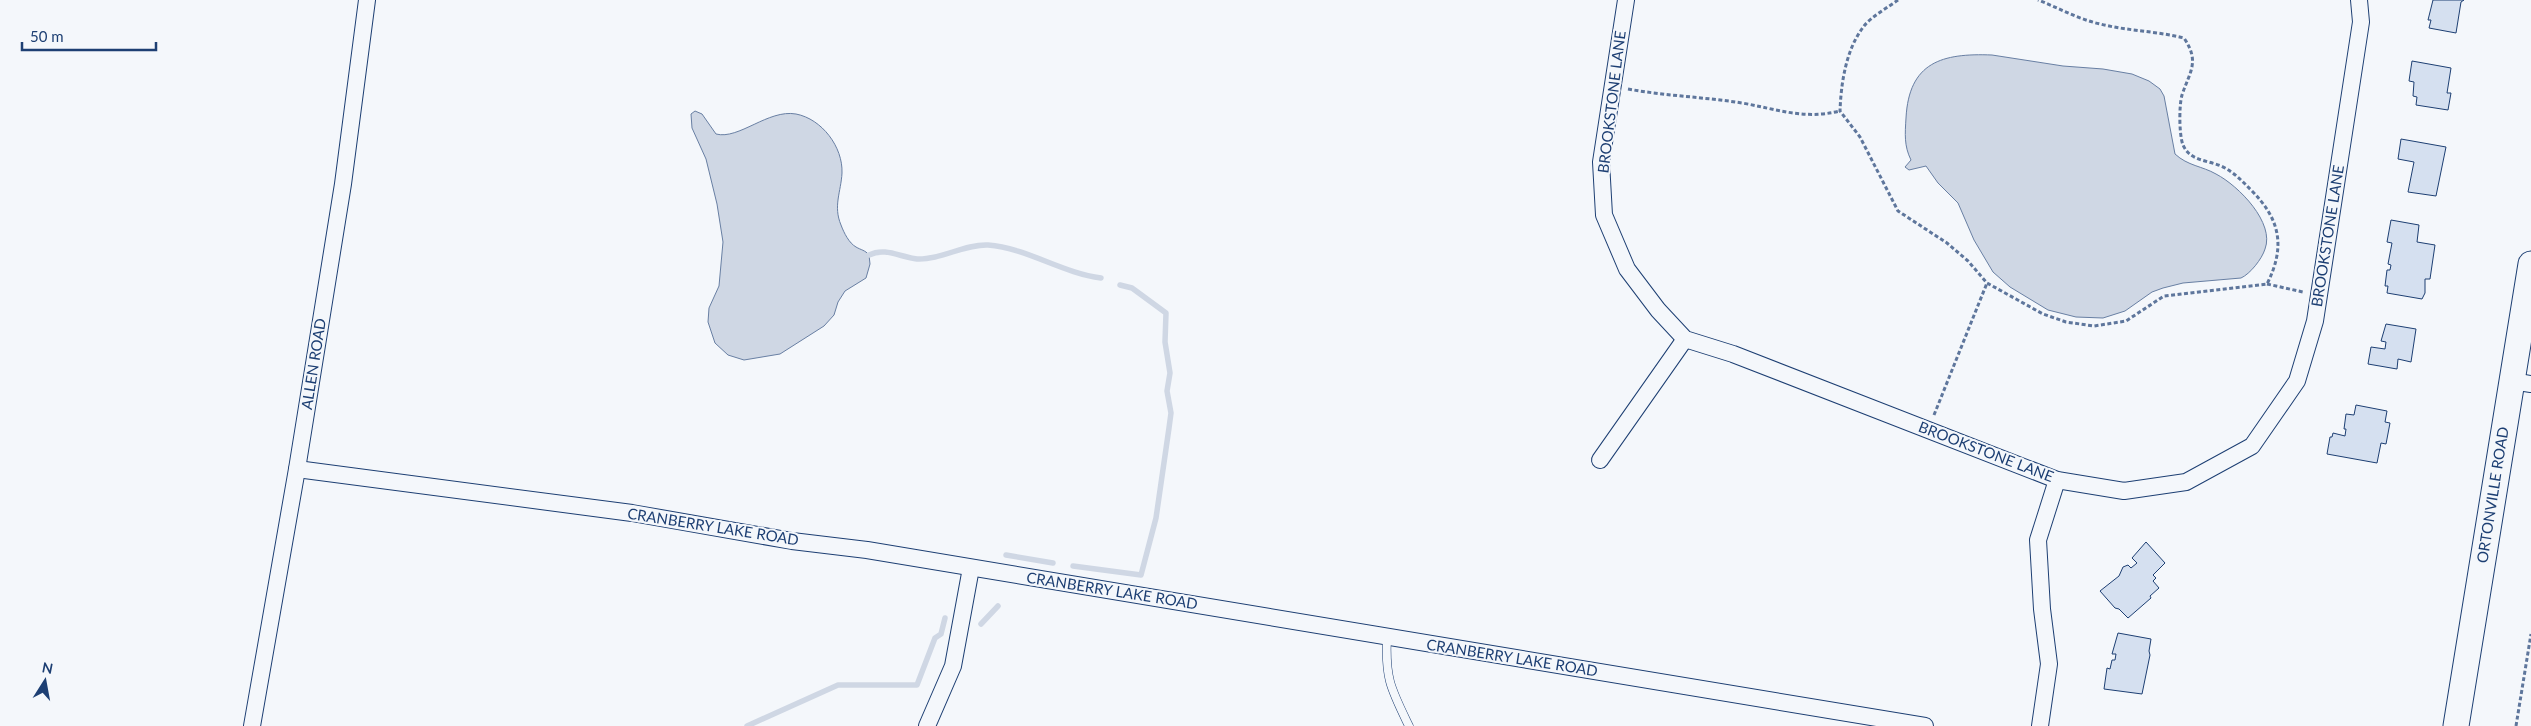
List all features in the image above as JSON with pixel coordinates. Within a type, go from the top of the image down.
[{"type":"main road","name":"ORTONVILLE ROAD","points":[[2456,726],[2522,382],[2531,264]]},
{"type":"street","name":"ALLEN ROAD","points":[[252,726],[297,469],[343,184],[367,0]]},
{"type":"street","name":"BROOKSTONE LANE","points":[[1626,0],[1602,162],[1604,215],[1627,270],[1658,310],[1685,338],[1733,354],[2057,480],[2124,492],[2186,482],[2252,446],[2298,381],[2316,321],[2361,22],[2359,0]]},
{"type":"street","points":[[1600,460],[1685,338]]},
{"type":"street","name":"CRANBERRY LAKE ROAD","points":[[297,469],[632,513],[1925,726]]},
{"type":"street","points":[[2040,726],[2049,664],[2042,609],[2038,540],[2057,480]]},
{"type":"street","points":[[928,726],[953,666],[971,568]]},
{"type":"lane","points":[[1387,637],[1386,666],[1390,686],[1409,726]]},
{"type":"path","points":[[1898,0],[1865,25],[1853,44],[1841,90],[1840,111],[1860,137],[1898,211],[1947,243],[1968,261],[1987,283],[2043,314],[2066,322],[2094,326],[2126,321],[2164,296],[2267,284],[2319,295]]},
{"type":"path","points":[[2038,0],[2070,15],[2099,24],[2140,32],[2165,33],[2184,38],[2192,49],[2194,64],[2182,97],[2183,144],[2191,156],[2221,166],[2236,175],[2262,201],[2275,219],[2278,236],[2276,254],[2267,284]]},
{"type":"path","points":[[1613,86],[1654,94],[1743,103],[1800,115],[1826,115],[1840,111]]},
{"type":"path","points":[[1928,429],[1987,283]]},
{"type":"path","points":[[2516,726],[2531,634]]},
{"type":"shaded area","points":[[1992,55],[2132,74],[2149,81],[2160,89],[2164,96],[2175,154],[2185,161],[2211,171],[2235,187],[2253,206],[2260,217],[2267,239],[2265,249],[2255,266],[2241,278],[2183,283],[2163,288],[2152,292],[2125,311],[2103,318],[2076,317],[2048,310],[2010,287],[1993,272],[1974,240],[1958,203],[1938,183],[1926,166],[1909,170],[1905,167],[1911,160],[1906,140],[1906,118],[1909,99],[1914,84],[1921,73],[1931,65],[1944,59],[1958,56]]},
{"type":"shaded area","points":[[695,111],[702,114],[716,134],[725,135],[775,116],[796,114],[805,117],[822,128],[835,144],[839,154],[842,173],[838,205],[839,218],[844,231],[853,245],[869,255],[870,264],[866,278],[845,291],[838,302],[834,315],[824,326],[780,354],[744,360],[728,355],[715,343],[708,322],[709,308],[719,286],[723,242],[717,204],[706,159],[692,128],[691,114]]},
{"type":"building","points":[[2433,0],[2464,0],[2461,2],[2456,33],[2429,28],[2431,20],[2428,20]]},
{"type":"building","points":[[2412,61],[2451,68],[2447,93],[2451,93],[2448,110],[2416,105],[2417,97],[2413,96],[2414,82],[2409,81]]},
{"type":"building","points":[[2401,139],[2446,147],[2436,196],[2408,192],[2414,162],[2398,159]]},
{"type":"building","points":[[2391,220],[2419,225],[2417,242],[2435,245],[2430,279],[2425,279],[2425,293],[2422,299],[2387,293],[2388,286],[2385,286],[2387,270],[2390,270],[2391,265],[2388,264],[2392,243],[2387,242]]},
{"type":"building","points":[[2386,324],[2416,329],[2411,362],[2398,359],[2397,369],[2368,364],[2371,347],[2385,349],[2386,342],[2381,341]]},
{"type":"building","points":[[2356,405],[2387,411],[2385,422],[2390,423],[2386,444],[2381,443],[2377,463],[2327,454],[2330,437],[2332,437],[2333,433],[2345,436],[2346,414],[2354,415]]},
{"type":"building","points":[[2146,542],[2165,563],[2153,575],[2156,578],[2153,581],[2159,588],[2150,596],[2151,598],[2128,618],[2119,609],[2115,608],[2100,591],[2119,576],[2123,567],[2128,565],[2131,568],[2137,563],[2132,558]]},
{"type":"building","points":[[2118,633],[2151,639],[2150,655],[2142,694],[2104,689],[2107,668],[2110,669],[2112,660],[2115,660],[2116,654],[2112,654]]},
{"type":"waterway","points":[[869,255],[887,252],[917,259],[926,259],[970,247],[988,245],[1031,255],[1072,271],[1101,278]]},
{"type":"waterway","points":[[1073,566],[1141,575],[1156,518],[1171,413],[1167,391],[1170,373],[1165,342],[1166,313],[1132,288],[1120,285]]},
{"type":"waterway","points":[[1006,555],[1053,563]]},
{"type":"waterway","points":[[981,624],[998,606]]},
{"type":"waterway","points":[[747,726],[838,685],[917,685],[935,638],[941,634],[945,618]]}]
